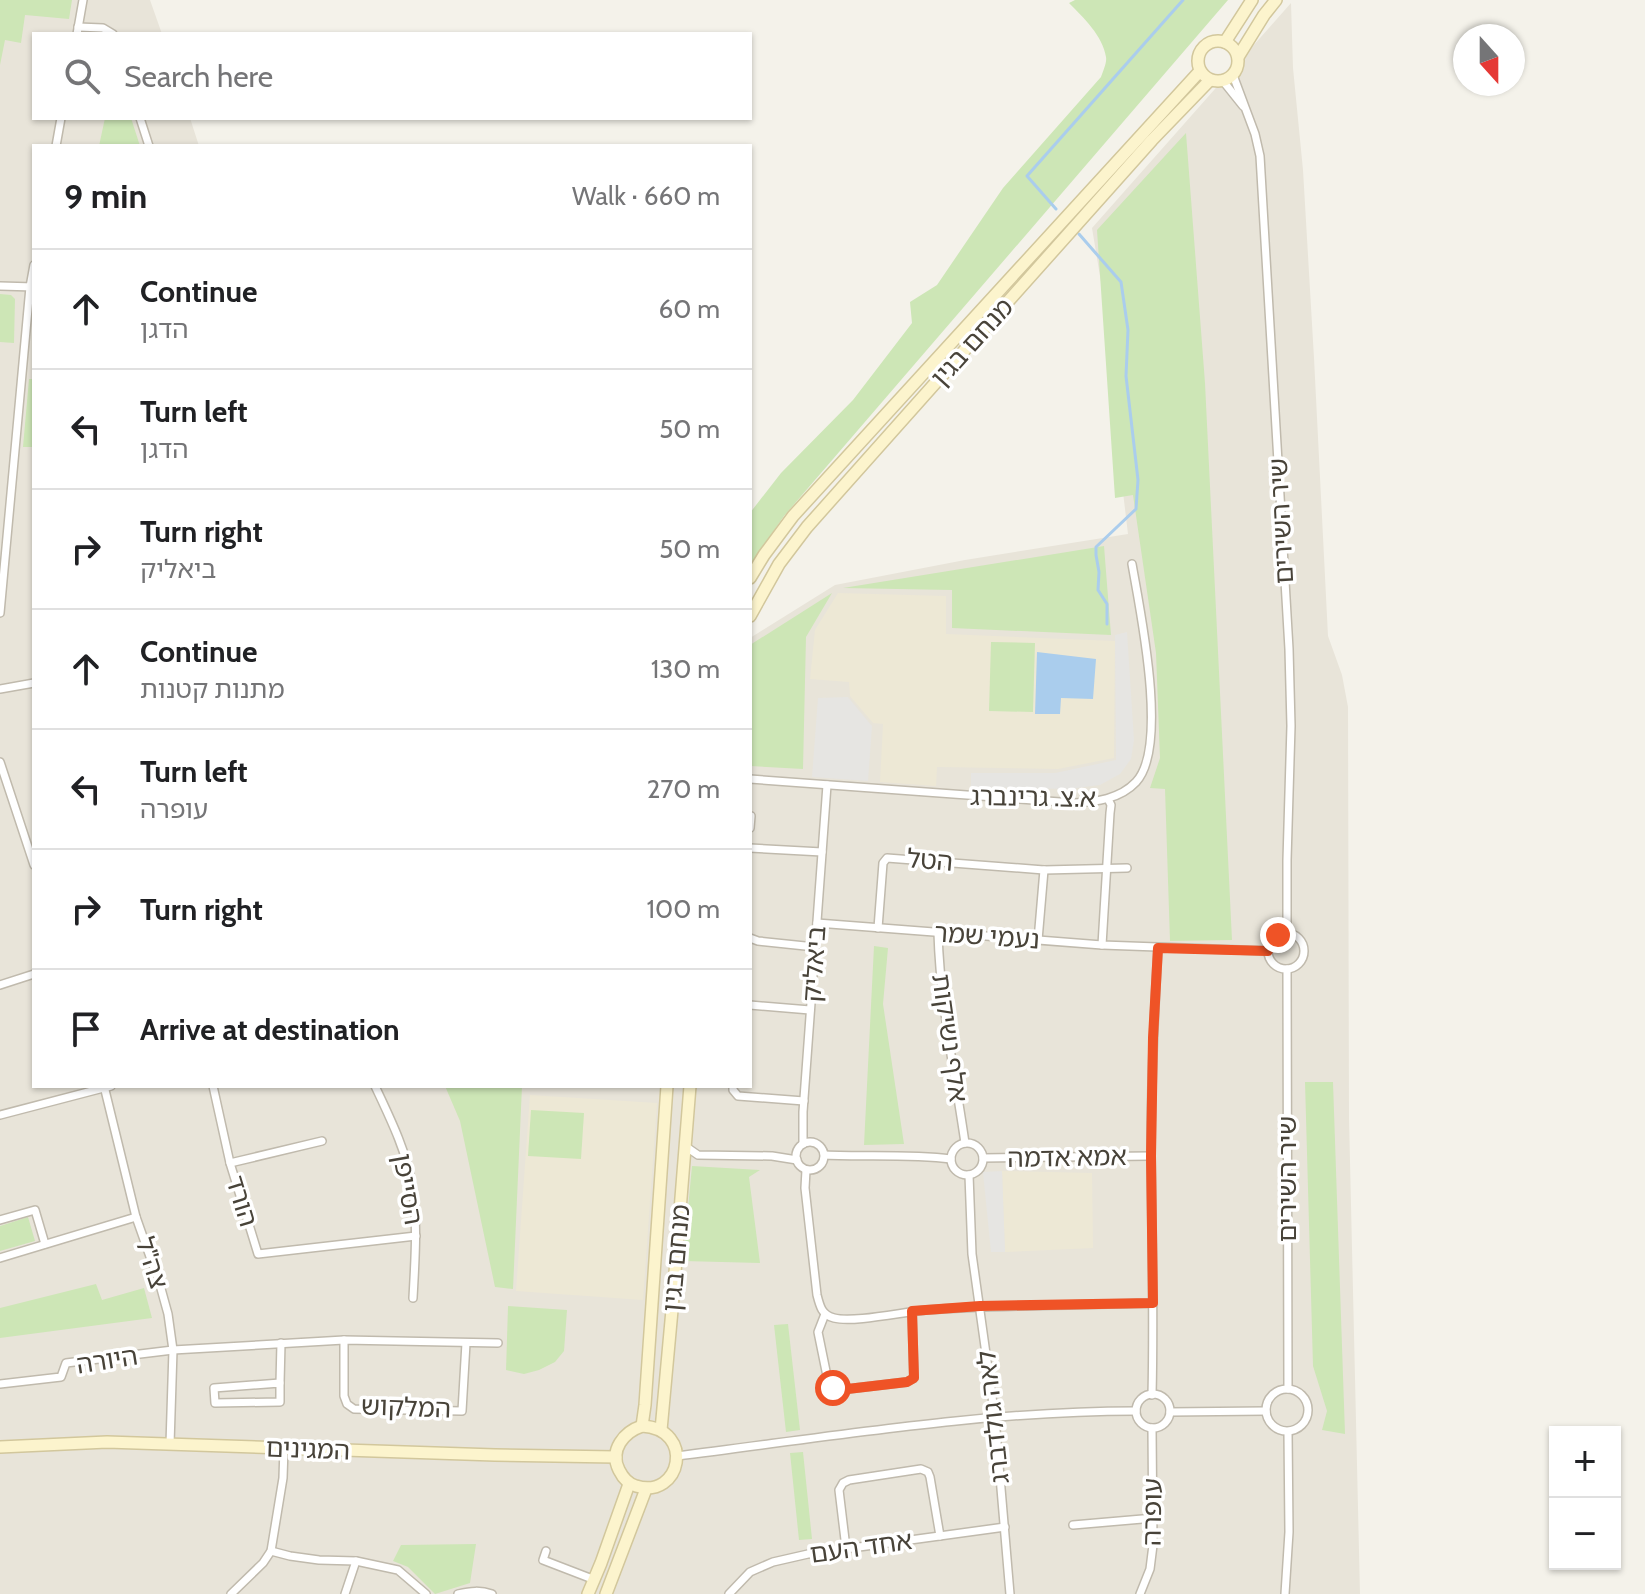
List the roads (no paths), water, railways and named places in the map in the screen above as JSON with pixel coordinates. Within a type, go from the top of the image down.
[{"type":"main road","points":[[1225,42],[1252,0]]},
{"type":"main road","points":[[1238,57],[1276,0]]},
{"type":"main road","points":[[1211,42],[1225,42],[1236,50],[1238,57],[1237,69],[1222,79],[1200,71],[1200,50],[1211,42]]},
{"type":"main road","name":"מנחם בגין","points":[[752,575],[793,516],[1200,71]]},
{"type":"main road","name":"מנחם בגין","points":[[752,612],[779,564],[807,527],[1152,140],[1222,79]]},
{"type":"main road","name":"מנחם בגין","points":[[642,1426],[667,1088]]},
{"type":"main road","name":"מנחם בגין","points":[[661,1430],[690,1088]]},
{"type":"main road","points":[[642,1426],[661,1430],[675,1445],[676,1467],[672,1475],[664,1483],[646,1489],[629,1484],[617,1467],[616,1457],[623,1437],[642,1426]]},
{"type":"main road","name":"המגינים","points":[[0,1447],[107,1442],[616,1457]]},
{"type":"main road","points":[[588,1594],[629,1484]]},
{"type":"main road","points":[[606,1594],[646,1489]]},
{"type":"street","points":[[83,0],[77,30],[103,28],[110,32]]},
{"type":"street","name":"שיר השירים","points":[[1222,79],[1247,111],[1260,156],[1289,649],[1291,726],[1287,933]]},
{"type":"street","name":"שיר השירים","points":[[1222,79],[1247,111]]},
{"type":"street","points":[[56,144],[61,120]]},
{"type":"street","points":[[141,120],[148,144]]},
{"type":"street","points":[[0,286],[32,287],[5,499],[0,613]]},
{"type":"street","name":"א.צ. גרינברג","points":[[752,779],[1074,803],[1108,799],[1122,793],[1144,771],[1150,751],[1148,657],[1132,564]]},
{"type":"street","points":[[0,689],[32,683]]},
{"type":"street","points":[[0,762],[30,841]]},
{"type":"street","name":"ביאליק","points":[[799,1151],[827,785]]},
{"type":"street","points":[[1102,945],[1111,805],[1108,799]]},
{"type":"street","points":[[752,848],[822,852]]},
{"type":"street","name":"הטל","points":[[878,928],[883,863],[887,858],[1044,870],[1127,868]]},
{"type":"street","points":[[1038,940],[1044,870]]},
{"type":"street","name":"נעמי שמר","points":[[817,923],[1102,945],[1268,951]]},
{"type":"street","name":"אלף נשיקות","points":[[938,933],[965,1143]]},
{"type":"street","points":[[1287,933],[1302,941],[1305,952],[1300,964],[1287,969],[1276,966],[1268,951],[1273,939],[1287,933]]},
{"type":"street","points":[[752,939],[815,947]]},
{"type":"street","points":[[1152,1395],[1151,1156],[1158,948]]},
{"type":"street","name":"שיר השירים","points":[[1287,969],[1288,1389]]},
{"type":"street","points":[[0,985],[32,975]]},
{"type":"street","points":[[752,1005],[810,1010]]},
{"type":"street","points":[[0,1115],[102,1088]]},
{"type":"street","name":"צה\"ל","points":[[106,1088],[136,1217],[168,1314],[173,1350],[170,1444]]},
{"type":"street","name":"הורד","points":[[213,1088],[230,1163],[258,1254],[416,1236]]},
{"type":"street","name":"הסייפן","points":[[376,1088],[398,1135],[412,1184],[416,1236],[413,1298]]},
{"type":"street","points":[[733,1088],[738,1096],[804,1101]]},
{"type":"street","points":[[230,1163],[322,1141]]},
{"type":"street","points":[[684,1164],[698,1155],[772,1156],[799,1151],[808,1142],[817,1143],[823,1150],[823,1164],[815,1170],[806,1170],[802,1167],[799,1151]]},
{"type":"street","points":[[965,1143],[976,1146],[983,1158],[980,1169],[969,1175],[955,1171],[951,1159],[954,1150],[965,1143]]},
{"type":"street","points":[[685,1146],[698,1155]]},
{"type":"street","points":[[825,1155],[951,1159]]},
{"type":"street","name":"אמא אדמה","points":[[983,1158],[1151,1156]]},
{"type":"street","points":[[806,1170],[805,1188],[817,1295],[820,1308],[831,1317],[844,1320],[980,1306],[1153,1303]]},
{"type":"street","points":[[969,1175],[972,1254],[980,1306]]},
{"type":"street","points":[[0,1220],[35,1210],[45,1244]]},
{"type":"street","points":[[0,1258],[136,1217]]},
{"type":"street","name":"לאה גולדברג","points":[[980,1306],[995,1418],[1010,1594]]},
{"type":"street","points":[[825,1314],[818,1332],[828,1381],[839,1390],[907,1382],[914,1378],[912,1311]]},
{"type":"street","points":[[173,1350],[344,1340],[498,1343]]},
{"type":"street","name":"המלקוש","points":[[344,1340],[344,1396],[347,1404],[354,1409],[462,1411],[466,1343]]},
{"type":"street","points":[[280,1383],[214,1388],[215,1403],[280,1402],[281,1343]]},
{"type":"street","name":"היורה","points":[[0,1384],[61,1377],[66,1363],[173,1350]]},
{"type":"street","points":[[1288,1389],[1299,1392],[1305,1398],[1309,1412],[1302,1426],[1288,1432],[1275,1428],[1266,1411],[1272,1396],[1288,1389]]},
{"type":"street","points":[[1152,1395],[1166,1400],[1170,1412],[1165,1423],[1152,1428],[1139,1421],[1136,1411],[1140,1400],[1152,1395]]},
{"type":"street","points":[[677,1456],[938,1423],[1076,1411],[1136,1411]]},
{"type":"street","points":[[1170,1412],[1266,1411]]},
{"type":"street","name":"עופרה","points":[[1140,1594],[1150,1569],[1153,1545],[1152,1428]]},
{"type":"street","points":[[1285,1594],[1289,1532],[1288,1432]]},
{"type":"street","points":[[231,1594],[271,1551],[279,1511],[284,1448]]},
{"type":"street","points":[[846,1548],[839,1490],[843,1483],[921,1469],[928,1472],[930,1477],[940,1536]]},
{"type":"street","points":[[1073,1525],[1154,1518]]},
{"type":"street","name":"אחד העם","points":[[729,1594],[759,1567],[808,1554],[1005,1527]]},
{"type":"street","points":[[271,1551],[290,1556],[356,1561],[398,1570],[426,1594]]},
{"type":"street","points":[[546,1551],[543,1560],[595,1580]]},
{"type":"street","points":[[345,1594],[356,1561]]},
{"type":"street","points":[[458,1594],[471,1590],[492,1594]]},
{"type":"water","points":[[1037,652],[1096,659],[1093,699],[1061,698],[1060,714],[1035,714]]},
{"type":"waterway","points":[[1056,209],[1027,176],[1183,0]]},
{"type":"waterway","points":[[1079,234],[1121,282],[1128,330],[1126,376],[1138,480],[1136,509],[1096,547],[1098,590],[1107,604],[1107,624]]}]
